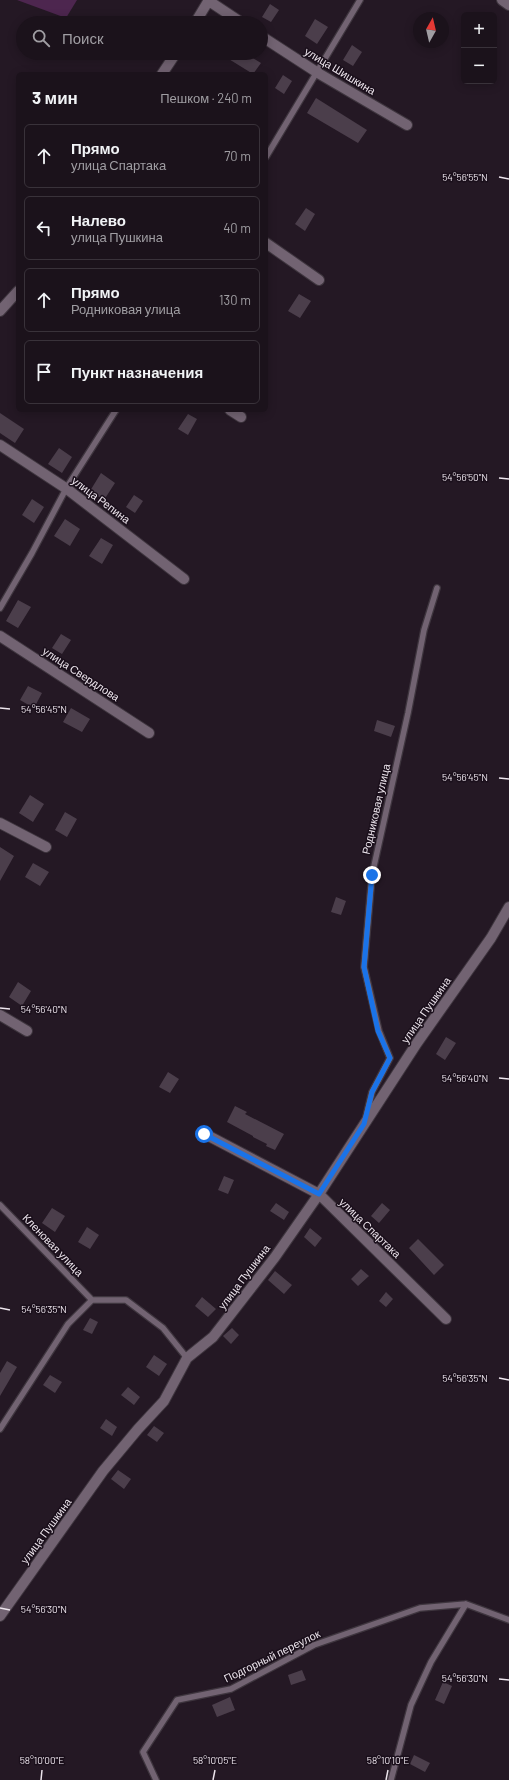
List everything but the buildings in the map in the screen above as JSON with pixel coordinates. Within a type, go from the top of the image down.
[{"type":"street","points":[[502,0],[509,4]]},
{"type":"street","points":[[199,16],[209,1],[232,16]]},
{"type":"street","name":"улица Шишкина","points":[[268,41],[318,73],[407,125]]},
{"type":"street","points":[[163,72],[171,60]]},
{"type":"street","points":[[268,244],[319,280]]},
{"type":"street","points":[[0,311],[16,293]]},
{"type":"street","points":[[233,412],[241,417]]},
{"type":"street","name":"улица Репина","points":[[0,445],[67,489],[184,579]]},
{"type":"street","name":"улица Свердлова","points":[[0,636],[149,733]]},
{"type":"street","points":[[0,823],[46,847]]},
{"type":"street","name":"улица Пушкина","points":[[0,1616],[103,1471],[164,1401],[187,1358],[213,1337],[275,1257],[319,1194],[417,1043],[491,938],[509,907]]},
{"type":"street","points":[[0,1015],[27,1031]]},
{"type":"street","name":"улица Спартака","points":[[204,1134],[319,1194],[446,1319]]},
{"type":"lane","points":[[268,154],[318,73],[360,0]]},
{"type":"lane","points":[[0,608],[67,489],[115,412]]},
{"type":"lane","name":"Родниковая улица","points":[[364,1124],[372,1092],[390,1058],[378,1031],[364,967],[372,875],[408,712],[424,630],[437,588]]},
{"type":"lane","name":"Кленовая улица","points":[[0,1205],[92,1300]]},
{"type":"lane","points":[[0,1429],[68,1324],[92,1300],[126,1300],[162,1328],[187,1358]]},
{"type":"lane","points":[[391,1780],[411,1706],[431,1662],[466,1604]]},
{"type":"lane","name":"Подгорный переулок","points":[[156,1780],[143,1752],[177,1700],[231,1689],[314,1645],[420,1608],[466,1604],[509,1620]]},
{"type":"shaded area","points":[[17,0],[77,0],[67,16],[61,16]]},
{"type":"route","points":[[204,1134],[319,1194],[364,1124],[372,1092],[390,1058],[378,1031],[364,967],[372,875]]}]
